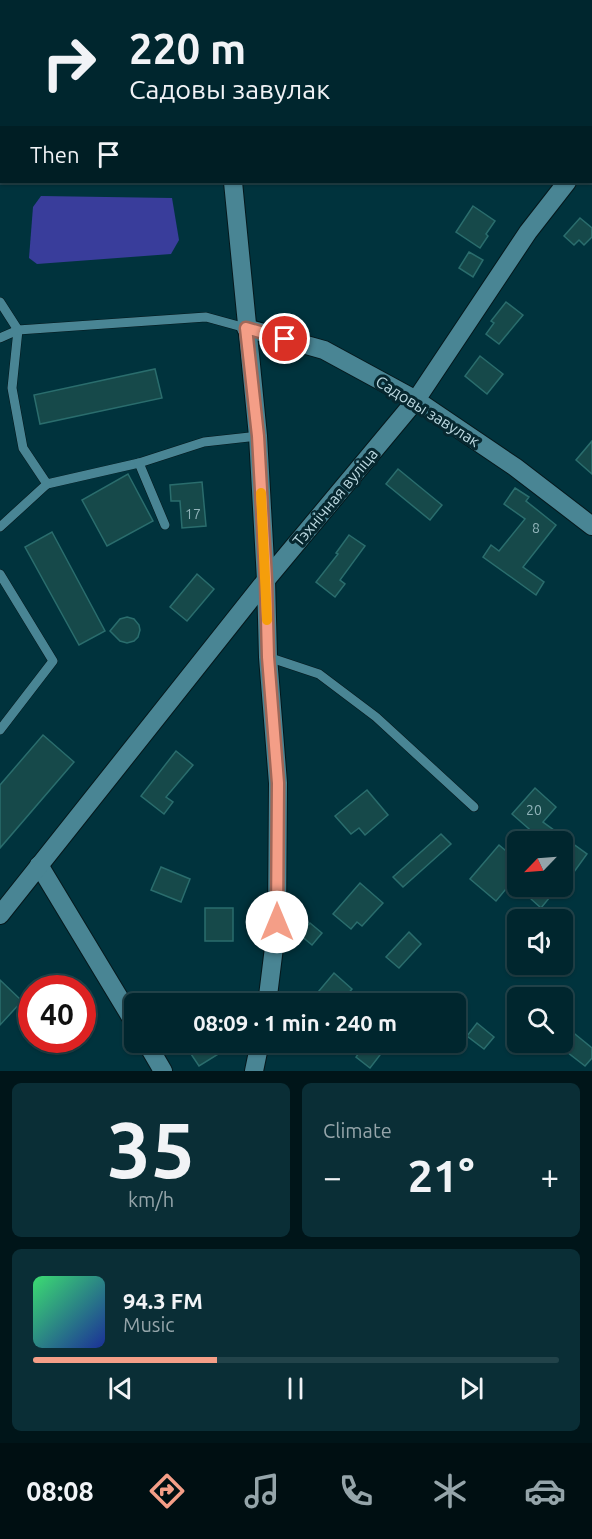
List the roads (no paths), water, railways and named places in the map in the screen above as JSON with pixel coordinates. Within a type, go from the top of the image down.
[{"type":"street","points":[[233,183],[258,436],[268,657],[278,783],[277,922],[268,993]]},
{"type":"street","name":"Тэхнічная вуліца","points":[[0,915],[266,580],[416,400],[528,232],[566,183]]},
{"type":"street","name":"Садовы завулак","points":[[246,328],[324,350],[416,400],[515,466],[592,526]]},
{"type":"street","points":[[39,865],[124,1006]]},
{"type":"street","points":[[153,1053],[164,1071]]},
{"type":"street","points":[[254,1071],[258,1053]]},
{"type":"lane","points":[[0,302],[18,330],[12,388],[23,448],[47,484]]},
{"type":"lane","points":[[0,338],[18,330],[206,317],[246,328]]},
{"type":"lane","points":[[0,527],[47,484],[139,464],[204,441],[258,436]]},
{"type":"lane","points":[[139,464],[165,525]]},
{"type":"lane","points":[[0,574],[53,661],[0,730]]},
{"type":"lane","points":[[268,657],[319,674],[376,717],[474,807]]}]
